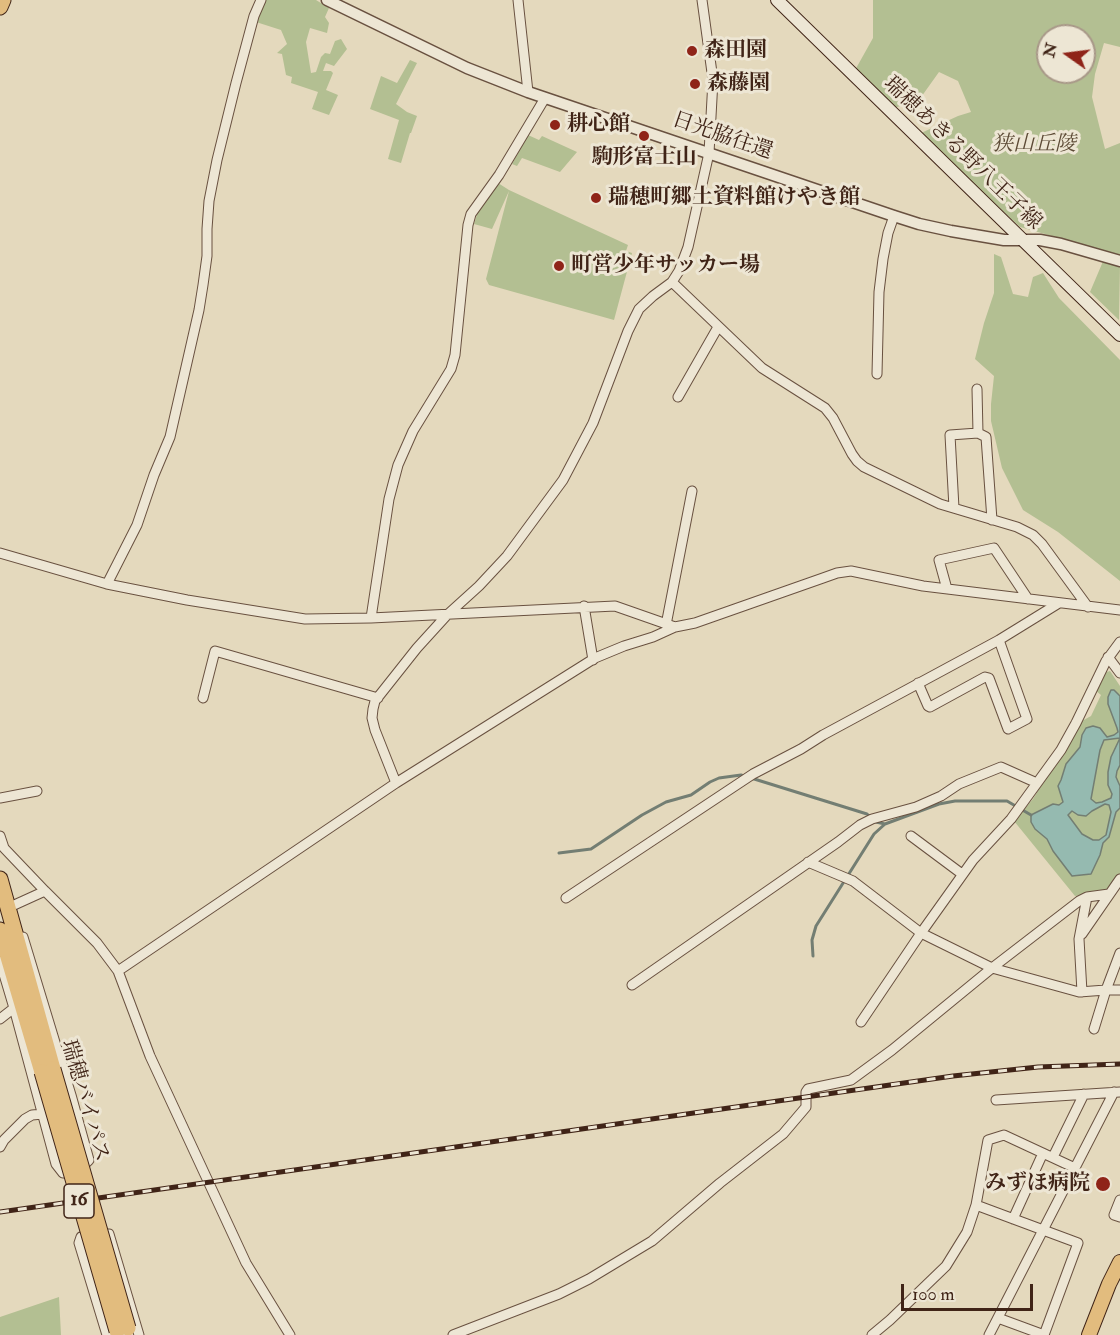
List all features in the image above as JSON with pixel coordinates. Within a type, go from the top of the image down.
[{"type":"highway","points":[[0,7],[3,0]]},
{"type":"highway","name":"瑞穂バイパス","points":[[0,879],[9,902],[47,1071]]},
{"type":"highway","name":"瑞穂バイパス","points":[[0,930],[47,1071],[123,1333]]},
{"type":"main road","name":"瑞穂あきる野八王子線","points":[[777,0],[1120,335]]},
{"type":"main road","points":[[1089,1335],[1120,1262]]},
{"type":"street","points":[[106,584],[137,525],[170,437],[199,310],[207,256],[209,201],[217,160],[254,16],[261,0]]},
{"type":"street","name":"日光脇往還","points":[[327,0],[467,68],[528,92],[894,216],[951,231],[1004,240],[1040,240],[1061,244],[1120,261]]},
{"type":"street","points":[[518,0],[528,92]]},
{"type":"street","points":[[396,783],[372,718],[378,698],[417,648],[507,556],[563,480],[593,423],[624,341],[639,309],[672,282],[679,271],[688,247],[709,153],[713,80],[702,0]]},
{"type":"street","points":[[371,618],[389,499],[398,465],[413,431],[453,362],[471,214],[499,175],[545,98]]},
{"type":"street","points":[[877,374],[879,292],[888,233],[894,216]]},
{"type":"street","points":[[672,282],[762,368],[825,408],[833,417],[857,461],[864,467],[940,504],[1025,530],[1046,549],[1088,607]]},
{"type":"street","points":[[678,397],[697,360],[718,327]]},
{"type":"street","points":[[976,390],[978,433]]},
{"type":"street","points":[[954,508],[950,435],[978,433],[987,437],[992,520]]},
{"type":"street","points":[[671,626],[692,491]]},
{"type":"street","points":[[947,589],[939,560],[994,548],[1028,599]]},
{"type":"street","points":[[0,553],[106,584],[305,619],[447,615],[615,606],[671,626]]},
{"type":"street","points":[[118,971],[396,783],[592,660],[624,646],[653,637],[671,626],[695,623],[837,573],[851,571],[947,589],[1120,610]]},
{"type":"street","points":[[566,898],[750,776],[999,640],[1059,603]]},
{"type":"street","points":[[584,606],[592,660]]},
{"type":"street","points":[[918,683],[930,707],[985,677],[989,678],[1008,729],[1027,719],[999,640]]},
{"type":"street","points":[[861,1022],[962,874],[1019,807],[1068,739],[1108,657],[1120,642]]},
{"type":"street","points":[[203,698],[215,651],[378,698]]},
{"type":"street","points":[[1108,657],[1120,673]]},
{"type":"street","points":[[632,985],[838,843],[860,825],[916,807],[941,796],[959,784],[1001,767],[1037,783]]},
{"type":"street","points":[[0,798],[37,791]]},
{"type":"street","points":[[0,836],[4,848],[96,943],[118,971],[150,1056],[246,1263],[290,1335]]},
{"type":"street","points":[[911,836],[962,874]]},
{"type":"street","points":[[808,862],[847,878],[921,933],[992,968],[1082,992],[1120,990]]},
{"type":"street","points":[[1079,939],[1120,879]]},
{"type":"street","points":[[0,961],[56,1164],[63,1173],[79,1170],[88,1160],[42,994],[9,902],[45,891]]},
{"type":"street","points":[[453,1335],[559,1294],[590,1279],[652,1241],[720,1183],[783,1134],[806,1107],[808,1089],[851,1080],[1079,901],[1087,897],[1109,894]]},
{"type":"street","points":[[1082,992],[1079,939],[1087,897]]},
{"type":"street","points":[[1094,1029],[1120,953]]},
{"type":"street","points":[[0,1019],[14,1008]]},
{"type":"street","points":[[996,1100],[1117,1092]]},
{"type":"street","points":[[989,1335],[1075,1167],[1117,1092]]},
{"type":"street","points":[[1053,1157],[1084,1094]]},
{"type":"street","points":[[0,1146],[24,1119],[43,1114]]},
{"type":"street","points":[[872,1335],[946,1266],[967,1232],[976,1205],[988,1140],[1004,1135],[1075,1167]]},
{"type":"street","points":[[1013,1219],[1043,1153]]},
{"type":"street","points":[[1120,1200],[1114,1215],[1120,1218]]},
{"type":"street","points":[[976,1205],[1078,1243],[1044,1335],[998,1318]]},
{"type":"street","points":[[109,1234],[123,1333],[79,1243],[81,1238],[109,1234]]},
{"type":"green space","points":[[264,0],[316,0],[329,8],[325,17],[329,23],[327,33],[310,28],[306,42],[311,73],[316,72],[321,57],[325,53],[330,54],[335,41],[341,39],[347,49],[334,66],[326,63],[323,71],[333,73],[326,90],[338,95],[329,115],[312,109],[318,92],[291,83],[292,77],[286,75],[282,54],[277,53],[287,44],[281,30],[256,22]]},
{"type":"green space","name":"狭山丘陵","points":[[873,0],[1120,0],[1120,47],[1104,43],[1096,71],[1096,24],[1036,24],[1036,84],[1094,84],[1092,97],[1105,149],[1120,143],[1120,255],[1020,227],[919,134],[971,112],[958,81],[939,72],[919,100],[891,109],[854,72],[873,38]]},
{"type":"green space","points":[[410,60],[417,63],[396,104],[417,116],[401,163],[388,159],[399,120],[370,109],[381,76],[397,83]]},
{"type":"green space","points":[[528,135],[539,140],[542,136],[577,152],[560,172],[522,158],[517,166],[512,164]]},
{"type":"green space","name":"町営少年サッカー場","points":[[498,183],[628,245],[626,251],[632,253],[614,320],[489,285],[486,279],[509,191],[492,229],[474,224],[478,211]]},
{"type":"green space","points":[[994,254],[1001,257],[1013,294],[1028,297],[1033,277],[1043,273],[1059,298],[1120,360],[1120,581],[1058,532],[1023,510],[1002,468],[991,421],[994,376],[975,359],[994,293]]},
{"type":"green space","points":[[1104,259],[1120,265],[1119,320],[1090,292]]},
{"type":"green space","points":[[1110,671],[1120,686],[1120,874],[1104,892],[1075,896],[1014,821],[1033,799],[1080,722],[1091,716],[1101,695],[1096,691],[1103,673]]},
{"type":"green space","points":[[59,1297],[61,1335],[0,1335],[0,1317]]},
{"type":"water","points":[[1111,690],[1120,696],[1120,738],[1120,765],[1116,777],[1120,786],[1120,808],[1116,812],[1109,837],[1103,843],[1091,874],[1072,876],[1047,839],[1035,829],[1031,822],[1031,815],[1053,804],[1059,805],[1063,802],[1058,786],[1066,764],[1080,747],[1086,728],[1093,726],[1100,728],[1107,737],[1118,732],[1108,704]],"holes":[[[1120,738],[1111,757],[1108,772],[1111,798],[1096,803],[1091,799],[1100,750],[1104,740]],[[1105,804],[1109,805],[1111,812],[1106,835],[1099,840],[1093,840],[1082,834],[1068,815],[1072,811],[1086,816]]]},
{"type":"waterway","points":[[559,853],[591,849],[666,802],[691,795],[719,778],[744,776]]},
{"type":"waterway","points":[[751,778],[867,814],[876,822],[885,824],[939,804],[955,801],[1007,801],[1031,815]]},
{"type":"waterway","points":[[813,956],[812,940],[816,926],[874,834],[885,824]]},
{"type":"railway","points":[[0,1212],[953,1076],[1038,1067],[1120,1064]]},
{"type":"place","name":"森田園","points":[[692,51]]},
{"type":"place","name":"森藤園","points":[[695,84]]},
{"type":"place","name":"耕心館","points":[[555,125]]},
{"type":"place","name":"駒形富士山","points":[[644,136]]},
{"type":"place","name":"瑞穂町郷土資料館けやき館","points":[[596,198]]},
{"type":"place","name":"町営少年サッカー場","points":[[559,266]]},
{"type":"place","name":"みずほ病院","points":[[1103,1184]]}]
